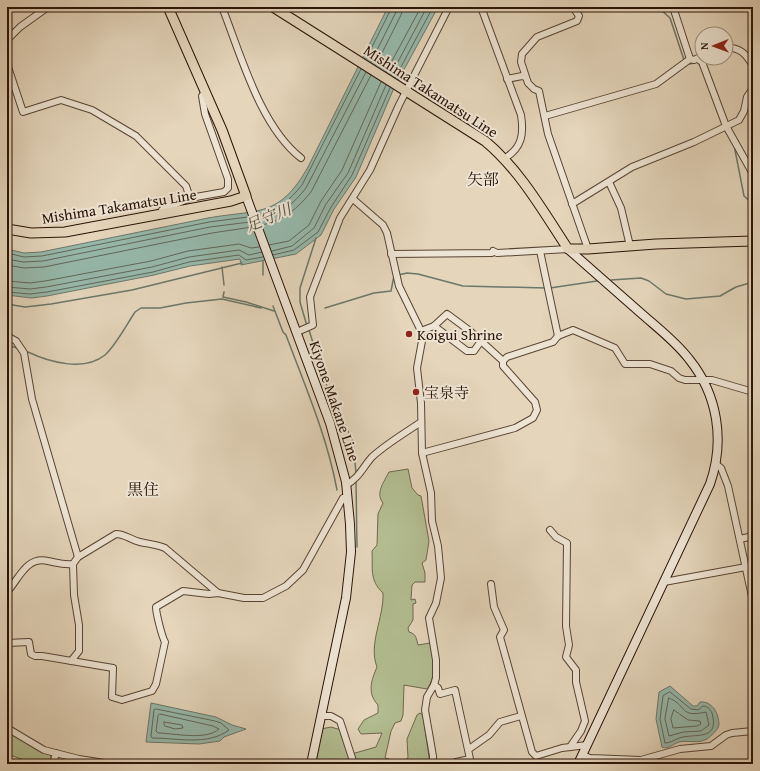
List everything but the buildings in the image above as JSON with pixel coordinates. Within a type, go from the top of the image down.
[{"type":"main road","points":[[168,7],[222,130],[246,196]]},
{"type":"main road","name":"Mishima Takamatsu Line","points":[[273,7],[470,130],[505,158],[568,248]]},
{"type":"main road","name":"Mishima Takamatsu Line","points":[[7,229],[31,233],[51,234],[231,202],[246,196]]},
{"type":"main road","points":[[568,248],[588,249],[753,241]]},
{"type":"street","points":[[7,40],[20,27],[48,7]]},
{"type":"street","points":[[222,7],[262,109],[277,134],[290,150],[301,158]]},
{"type":"street","points":[[304,329],[313,322],[310,297],[340,218],[373,164],[406,89],[449,7]]},
{"type":"street","points":[[481,7],[521,115],[523,135],[514,153],[505,158]]},
{"type":"street","points":[[573,7],[579,16],[577,21],[537,38],[522,54],[520,62],[525,77],[534,89],[539,91],[548,134],[588,249]]},
{"type":"street","points":[[673,7],[688,61]]},
{"type":"street","points":[[734,48],[745,53],[753,66]]},
{"type":"street","points":[[545,116],[656,84],[688,61],[694,59]]},
{"type":"street","points":[[7,64],[23,112],[61,100],[92,110],[136,136],[186,186],[190,198]]},
{"type":"street","points":[[703,66],[724,127],[751,164],[753,174]]},
{"type":"street","points":[[507,79],[522,76],[525,77]]},
{"type":"street","points":[[572,204],[632,167],[739,120],[744,111],[747,97],[753,88]]},
{"type":"street","points":[[163,214],[162,210],[190,198],[224,192],[229,184],[205,114],[202,96],[205,92]]},
{"type":"street","points":[[609,182],[621,208],[630,246]]},
{"type":"street","name":"Kiyone Makane Line","points":[[246,196],[276,277],[304,329],[335,438],[352,481],[348,497],[351,538],[348,584],[311,764]]},
{"type":"street","points":[[353,199],[383,225],[390,242],[391,254],[399,286],[421,331],[422,341],[417,368],[422,453],[431,493],[432,521],[438,546],[441,578],[436,603],[429,618],[436,660],[434,685],[427,697],[425,710],[433,764]]},
{"type":"street","points":[[391,254],[492,253],[493,251],[497,253],[568,248],[680,348],[703,379],[711,396],[718,424],[718,450],[716,464],[705,496],[578,764]]},
{"type":"street","points":[[540,250],[558,336]]},
{"type":"street","points":[[421,331],[434,326],[447,314],[503,361],[503,366],[535,402],[536,410],[534,418],[515,428],[422,453]]},
{"type":"street","points":[[434,326],[467,351],[474,351],[481,341]]},
{"type":"street","points":[[503,361],[507,357],[553,342],[558,336],[573,330],[615,348],[624,364],[650,364],[671,371],[679,378],[685,380],[703,379],[717,381],[753,392]]},
{"type":"street","points":[[7,336],[16,340],[24,353],[32,399],[78,557]]},
{"type":"street","points":[[352,481],[371,458],[379,451],[421,422]]},
{"type":"street","points":[[716,464],[721,468],[728,486],[753,601]]},
{"type":"street","points":[[7,643],[29,642],[31,654],[35,656],[112,668],[111,692],[112,697],[117,700],[148,693],[152,691],[156,684],[165,642],[161,634],[161,625],[157,617],[156,607],[183,591],[209,594],[218,593],[255,599],[271,595],[286,586],[302,570],[336,514],[339,504],[343,498],[348,497]]},
{"type":"street","points":[[550,530],[556,537],[567,543],[566,626],[569,646],[566,657],[576,670],[576,682],[585,721],[581,731],[570,747]]},
{"type":"street","points":[[71,661],[79,651],[79,626],[74,595],[73,564],[78,557],[110,536],[123,534],[138,542],[165,548],[218,593]]},
{"type":"street","points":[[740,538],[753,536]]},
{"type":"street","points":[[7,592],[19,574],[35,561],[49,561],[65,565],[73,564]]},
{"type":"street","points":[[664,582],[746,567]]},
{"type":"street","points":[[491,584],[494,607],[504,630],[500,637],[532,752],[536,756],[562,748],[587,745]]},
{"type":"street","points":[[434,685],[438,688],[440,694],[455,690],[470,759],[456,762]]},
{"type":"street","points":[[321,716],[331,716],[340,721],[354,764]]},
{"type":"street","points":[[469,749],[489,735],[500,722],[521,716]]},
{"type":"street","points":[[7,728],[44,750],[79,759],[111,764]]},
{"type":"street","points":[[582,755],[590,758],[642,760],[680,749],[711,746],[726,735],[732,733],[753,732]]},
{"type":"street","points":[[53,764],[56,752]]},
{"type":"shaded area","points":[[408,469],[412,488],[418,495],[421,496],[429,541],[426,560],[422,563],[425,573],[425,582],[415,582],[412,585],[411,600],[415,599],[416,603],[413,604],[413,620],[408,628],[409,632],[415,636],[418,645],[430,643],[433,667],[432,678],[427,689],[404,685],[403,715],[401,721],[395,723],[391,731],[385,758],[389,759],[388,764],[316,764],[321,729],[331,727],[341,730],[348,755],[376,747],[382,733],[361,734],[358,729],[364,720],[378,713],[378,705],[372,696],[371,687],[377,667],[374,649],[383,602],[383,593],[374,578],[372,568],[372,551],[377,545],[378,514],[383,503],[380,491],[383,484],[389,472]]},
{"type":"shaded area","points":[[420,713],[423,715],[430,764],[399,764],[408,758],[407,739],[417,715]]},
{"type":"shaded area","points":[[7,732],[48,753],[51,756],[50,764],[36,764],[7,754]]},
{"type":"water","name":"足守川","points":[[388,7],[438,7],[394,88],[356,177],[334,209],[321,235],[296,254],[241,265],[240,259],[190,266],[154,275],[47,296],[31,298],[7,295],[7,249],[24,253],[41,252],[208,218],[254,211],[277,203],[287,195],[308,167]]},
{"type":"water","points":[[670,686],[693,706],[697,706],[700,702],[704,702],[708,703],[714,709],[718,716],[719,725],[716,731],[707,739],[700,741],[679,742],[668,747],[662,747],[656,719],[659,692]]},
{"type":"water","points":[[151,703],[216,717],[232,725],[246,729],[224,737],[220,741],[199,744],[146,742]]},
{"type":"waterway","points":[[658,7],[670,18],[684,60]]},
{"type":"waterway","points":[[687,62],[690,64],[694,63]]},
{"type":"waterway","points":[[734,145],[744,196],[753,204]]},
{"type":"waterway","points":[[307,326],[300,302],[300,288],[316,238]]},
{"type":"waterway","points":[[263,261],[263,275]]},
{"type":"waterway","points":[[7,304],[25,307],[132,290],[242,263]]},
{"type":"waterway","points":[[222,267],[224,285]]},
{"type":"waterway","points":[[398,275],[407,273],[418,274],[463,286],[546,288]]},
{"type":"waterway","points":[[325,308],[374,293],[391,291],[394,276]]},
{"type":"waterway","points":[[611,280],[641,278],[649,281],[666,294],[686,299],[720,296],[736,287],[753,282]]},
{"type":"waterway","points":[[550,288],[597,281]]},
{"type":"waterway","points":[[224,292],[223,297],[246,302],[274,311]]},
{"type":"waterway","points":[[28,352],[36,356],[66,364],[87,363],[97,360],[109,351],[135,312],[141,308],[160,308],[186,303],[222,299],[261,308]]},
{"type":"waterway","points":[[273,306],[283,332],[286,335],[315,411],[333,470],[337,490]]},
{"type":"waterway","points":[[309,330],[326,384],[353,442],[356,473]]},
{"type":"waterway","points":[[7,345],[17,348]]},
{"type":"waterway","points":[[356,481],[357,547]]},
{"type":"place","name":"Koigui Shrine","points":[[409,334]]},
{"type":"place","name":"宝泉寺","points":[[416,392]]},
{"type":"district","name":"矢部","points":[[483,179]]},
{"type":"district","name":"黒住","points":[[143,489]]}]
